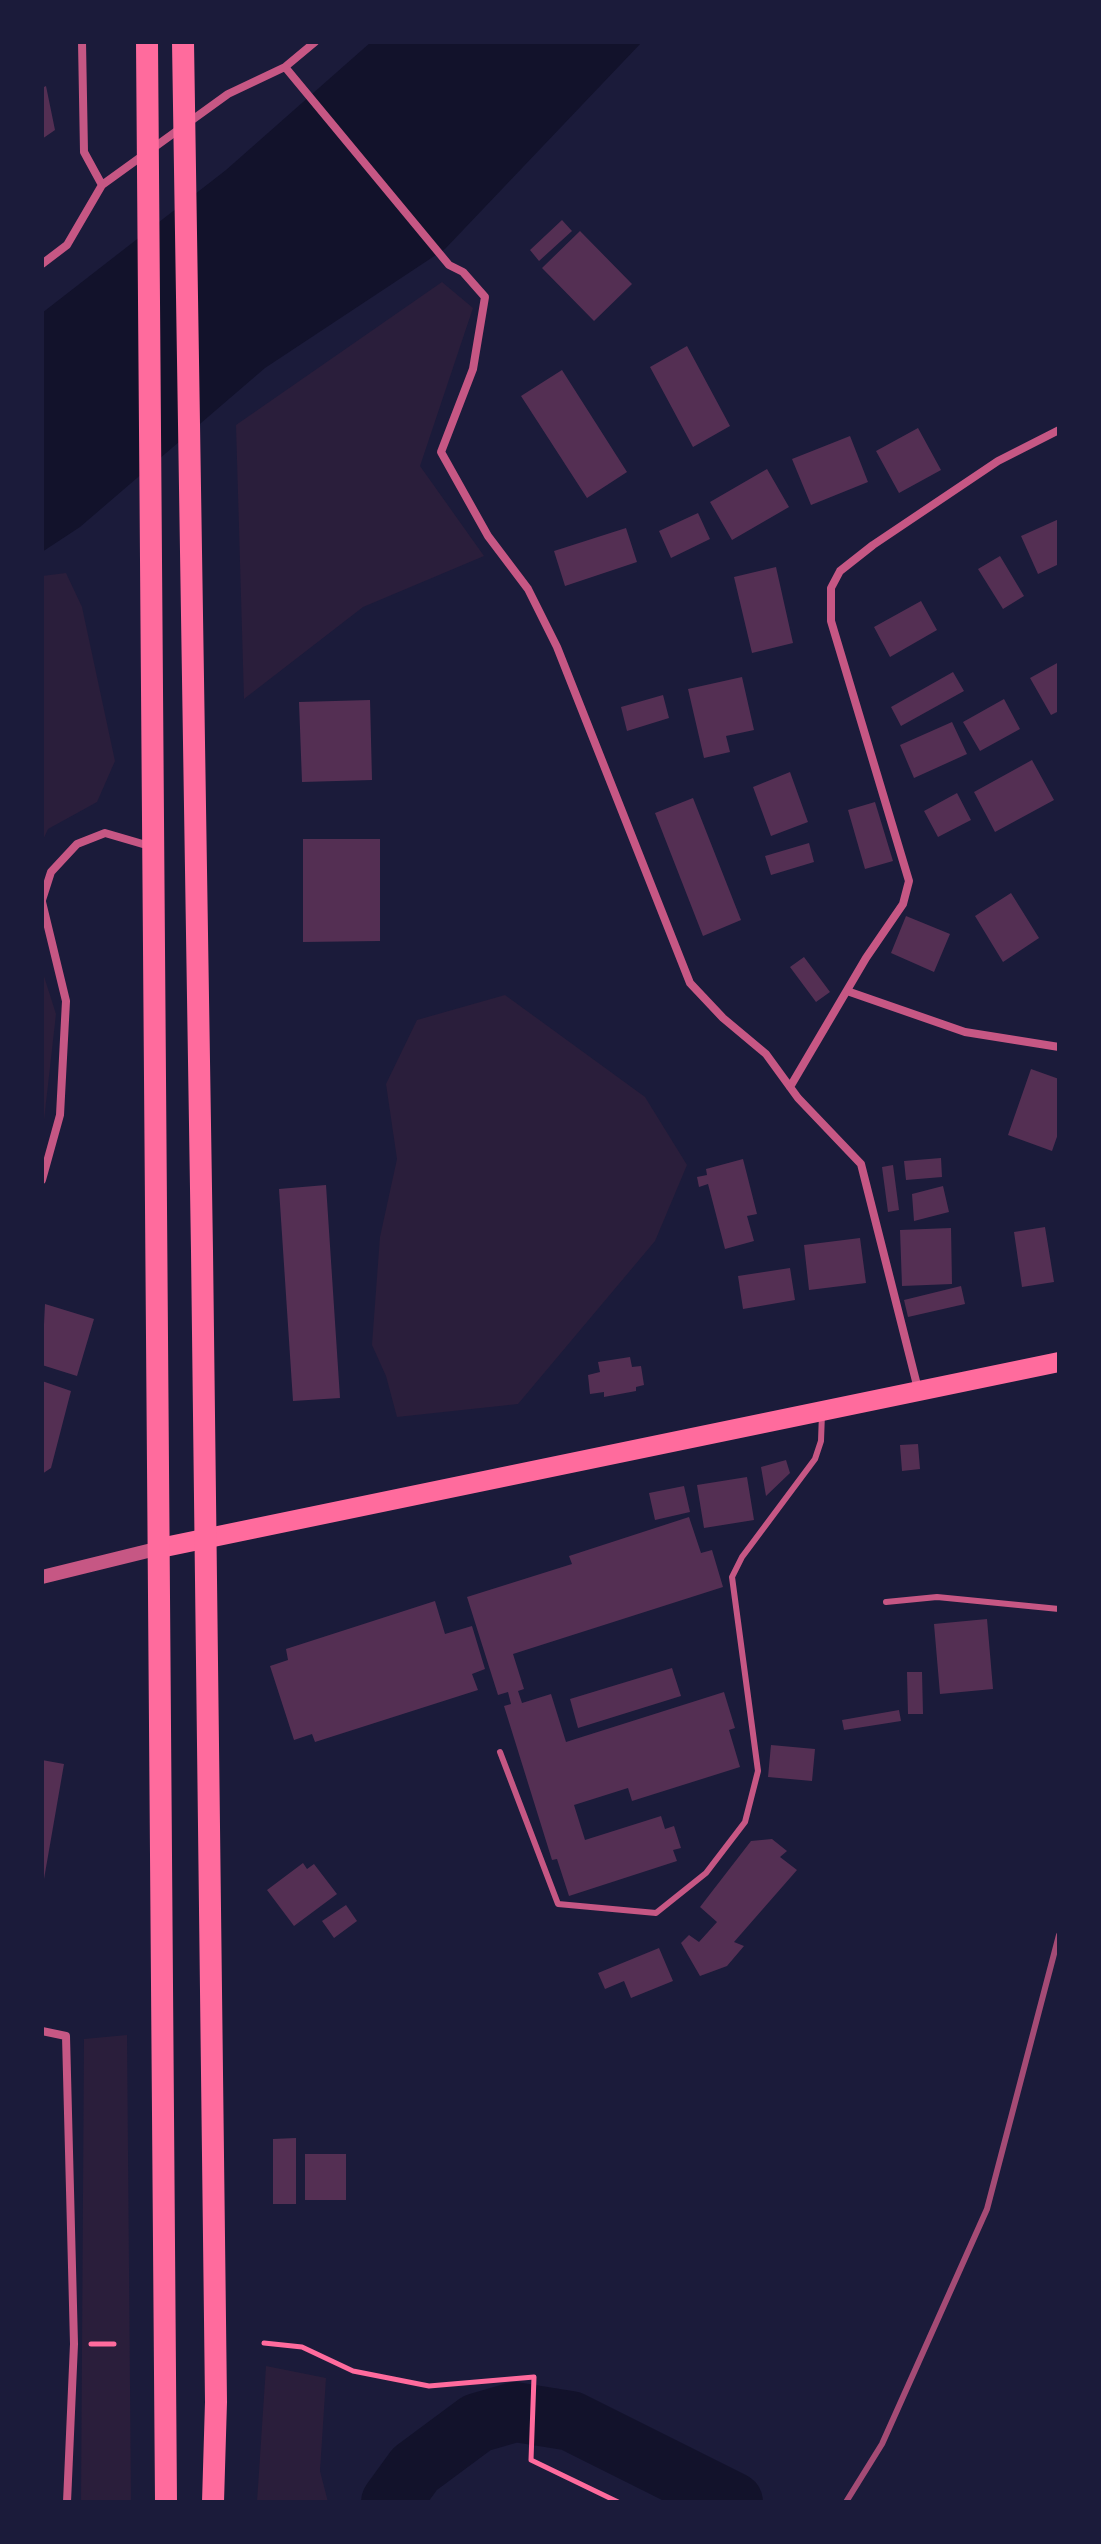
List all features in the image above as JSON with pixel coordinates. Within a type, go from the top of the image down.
[{"type":"highway","points":[[183,42],[192,466],[216,2402],[213,2502]]},
{"type":"highway","points":[[147,49],[166,2502]]},
{"type":"main road","points":[[160,1548],[1059,1362]]},
{"type":"street","points":[[82,42],[84,152],[102,185]]},
{"type":"street","points":[[42,264],[67,245],[102,185],[228,94],[285,67],[315,42]]},
{"type":"street","points":[[285,67],[449,265],[463,272],[485,297],[473,369],[441,452],[488,536],[528,589],[557,647],[690,983],[723,1018],[766,1054],[790,1087],[861,1164],[918,1390]]},
{"type":"street","points":[[790,1087],[903,904],[909,881],[831,621],[831,588],[840,571],[873,545],[998,461],[1059,430]]},
{"type":"street","points":[[42,1180],[60,1115],[66,1001],[42,901],[51,872],[77,844],[105,833],[153,847]]},
{"type":"street","points":[[847,991],[965,1032],[1059,1047]]},
{"type":"street","points":[[42,1577],[160,1548]]},
{"type":"street","points":[[42,2031],[66,2036],[74,2344],[67,2502]]},
{"type":"lane","points":[[500,1752],[558,1904],[656,1913],[706,1873],[745,1822],[758,1771],[732,1577],[742,1557],[815,1459],[821,1441],[822,1413]]},
{"type":"lane","points":[[886,1602],[937,1597],[1059,1609]]},
{"type":"path","points":[[264,2343],[302,2347],[353,2371],[429,2386],[534,2377],[531,2460],[618,2502]]},
{"type":"shaded area","points":[[371,42],[642,42],[445,249],[265,368],[80,527],[42,552],[42,313],[226,170]]},
{"type":"shaded area","points":[[442,282],[473,308],[420,466],[484,556],[363,607],[244,699],[236,425]]},
{"type":"shaded area","points":[[66,573],[82,607],[115,761],[97,802],[48,829],[42,842],[42,576]]},
{"type":"shaded area","points":[[42,970],[56,1014],[42,1138]]},
{"type":"shaded area","points":[[505,995],[645,1097],[687,1165],[655,1241],[518,1404],[397,1417],[386,1376],[372,1345],[380,1237],[397,1159],[386,1084],[417,1020]]},
{"type":"shaded area","points":[[127,2035],[131,2502],[81,2502],[84,2039]]},
{"type":"shaded area","points":[[266,2366],[326,2378],[320,2471],[328,2502],[257,2502]]},
{"type":"building","points":[[46,86],[55,130],[42,139],[42,88]]},
{"type":"building","points":[[562,220],[572,231],[539,261],[530,250]]},
{"type":"building","points":[[580,231],[632,284],[594,321],[542,268]]},
{"type":"building","points":[[687,346],[730,426],[693,447],[650,367]]},
{"type":"building","points":[[562,370],[627,472],[587,498],[521,396]]},
{"type":"building","points":[[918,428],[941,470],[899,493],[876,451]]},
{"type":"building","points":[[850,436],[868,482],[811,505],[792,459]]},
{"type":"building","points":[[767,469],[789,507],[732,540],[710,502]]},
{"type":"building","points":[[698,513],[710,539],[671,558],[659,531]]},
{"type":"building","points":[[1059,519],[1059,564],[1038,574],[1021,536]]},
{"type":"building","points":[[626,528],[637,562],[565,586],[554,551]]},
{"type":"building","points":[[1000,556],[1024,596],[1003,609],[978,569]]},
{"type":"building","points":[[776,567],[793,643],[752,653],[734,577]]},
{"type":"building","points":[[921,601],[937,630],[890,657],[874,627]]},
{"type":"building","points":[[1059,662],[1059,711],[1051,715],[1030,678]]},
{"type":"building","points":[[953,672],[964,691],[901,726],[891,707]]},
{"type":"building","points":[[742,677],[754,730],[726,736],[730,752],[704,758],[688,689]]},
{"type":"building","points":[[663,695],[669,718],[627,731],[621,707]]},
{"type":"building","points":[[1004,699],[1020,729],[980,751],[963,722]]},
{"type":"building","points":[[370,700],[372,780],[302,782],[299,702]]},
{"type":"building","points":[[952,722],[967,754],[914,778],[900,745]]},
{"type":"building","points":[[1032,760],[1054,800],[995,832],[974,792]]},
{"type":"building","points":[[790,772],[808,822],[771,836],[753,787]]},
{"type":"building","points":[[957,793],[971,820],[938,837],[924,811]]},
{"type":"building","points":[[693,798],[741,920],[703,936],[655,813]]},
{"type":"building","points":[[875,802],[893,861],[865,869],[848,810]]},
{"type":"building","points":[[303,839],[380,839],[380,941],[303,942]]},
{"type":"building","points":[[809,843],[814,862],[771,875],[765,856]]},
{"type":"building","points":[[1011,893],[1039,938],[1003,962],[975,916]]},
{"type":"building","points":[[906,916],[950,934],[934,972],[891,953]]},
{"type":"building","points":[[804,957],[830,992],[816,1002],[790,967]]},
{"type":"building","points":[[1031,1069],[1059,1079],[1059,1131],[1052,1151],[1008,1135]]},
{"type":"building","points":[[941,1158],[942,1177],[906,1180],[904,1161]]},
{"type":"building","points":[[743,1159],[757,1214],[747,1216],[754,1241],[725,1249],[708,1184],[699,1187],[697,1177],[707,1175],[706,1169]]},
{"type":"building","points":[[893,1165],[899,1210],[888,1212],[882,1167]]},
{"type":"building","points":[[326,1185],[340,1398],[293,1401],[279,1189]]},
{"type":"building","points":[[943,1186],[949,1212],[914,1221],[912,1194]]},
{"type":"building","points":[[1045,1227],[1054,1282],[1022,1287],[1014,1232]]},
{"type":"building","points":[[951,1228],[952,1284],[902,1286],[900,1230]]},
{"type":"building","points":[[860,1238],[866,1283],[809,1290],[804,1245]]},
{"type":"building","points":[[790,1268],[795,1300],[743,1309],[738,1276]]},
{"type":"building","points":[[961,1286],[965,1304],[908,1317],[904,1300]]},
{"type":"building","points":[[45,1304],[94,1319],[77,1376],[42,1365]]},
{"type":"building","points":[[630,1357],[632,1367],[641,1366],[644,1385],[636,1387],[636,1391],[604,1397],[604,1392],[590,1394],[588,1375],[600,1372],[598,1362]]},
{"type":"building","points":[[42,1381],[71,1391],[51,1468],[42,1474]]},
{"type":"building","points":[[918,1444],[920,1469],[902,1471],[900,1445]]},
{"type":"building","points":[[786,1460],[790,1473],[766,1496],[761,1467]]},
{"type":"building","points":[[747,1477],[754,1520],[704,1528],[697,1485]]},
{"type":"building","points":[[684,1486],[690,1512],[655,1520],[649,1493]]},
{"type":"building","points":[[689,1517],[701,1553],[712,1550],[723,1587],[513,1654],[524,1689],[518,1691],[522,1703],[551,1694],[566,1742],[724,1692],[735,1728],[729,1730],[740,1767],[632,1801],[628,1788],[574,1805],[585,1840],[661,1816],[665,1829],[674,1826],[681,1848],[673,1850],[677,1861],[569,1896],[557,1859],[552,1860],[504,1706],[511,1704],[508,1692],[498,1695],[467,1597],[572,1564],[569,1556]]},
{"type":"building","points":[[435,1601],[445,1634],[472,1626],[485,1669],[472,1674],[478,1690],[315,1742],[312,1734],[294,1740],[270,1666],[288,1660],[286,1649]]},
{"type":"building","points":[[987,1619],[993,1689],[940,1694],[934,1624]]},
{"type":"building","points":[[672,1668],[681,1696],[578,1728],[570,1699]]},
{"type":"building","points":[[907,1672],[922,1672],[923,1714],[908,1714]]},
{"type":"building","points":[[899,1710],[901,1721],[844,1730],[842,1720]]},
{"type":"building","points":[[771,1745],[815,1749],[812,1781],[768,1777]]},
{"type":"building","points":[[42,1760],[64,1764],[44,1879],[42,1879]]},
{"type":"building","points":[[772,1839],[787,1851],[780,1857],[797,1870],[734,1942],[744,1946],[727,1966],[700,1976],[681,1943],[689,1935],[699,1942],[717,1922],[700,1907],[751,1841]]},
{"type":"building","points":[[303,1863],[307,1869],[314,1864],[337,1894],[294,1926],[267,1890]]},
{"type":"building","points":[[346,1905],[357,1921],[334,1938],[322,1921]]},
{"type":"building","points":[[659,1948],[673,1981],[631,1998],[624,1981],[605,1989],[598,1973]]},
{"type":"building","points":[[296,2138],[296,2204],[273,2204],[273,2139]]},
{"type":"building","points":[[305,2154],[346,2154],[346,2200],[305,2200]]},
{"type":"waterway","points":[[391,2502],[415,2469],[477,2423],[515,2412],[571,2421],[733,2502]]},
{"type":"railway","points":[[846,2502],[882,2444],[987,2209],[1059,1935]]}]
